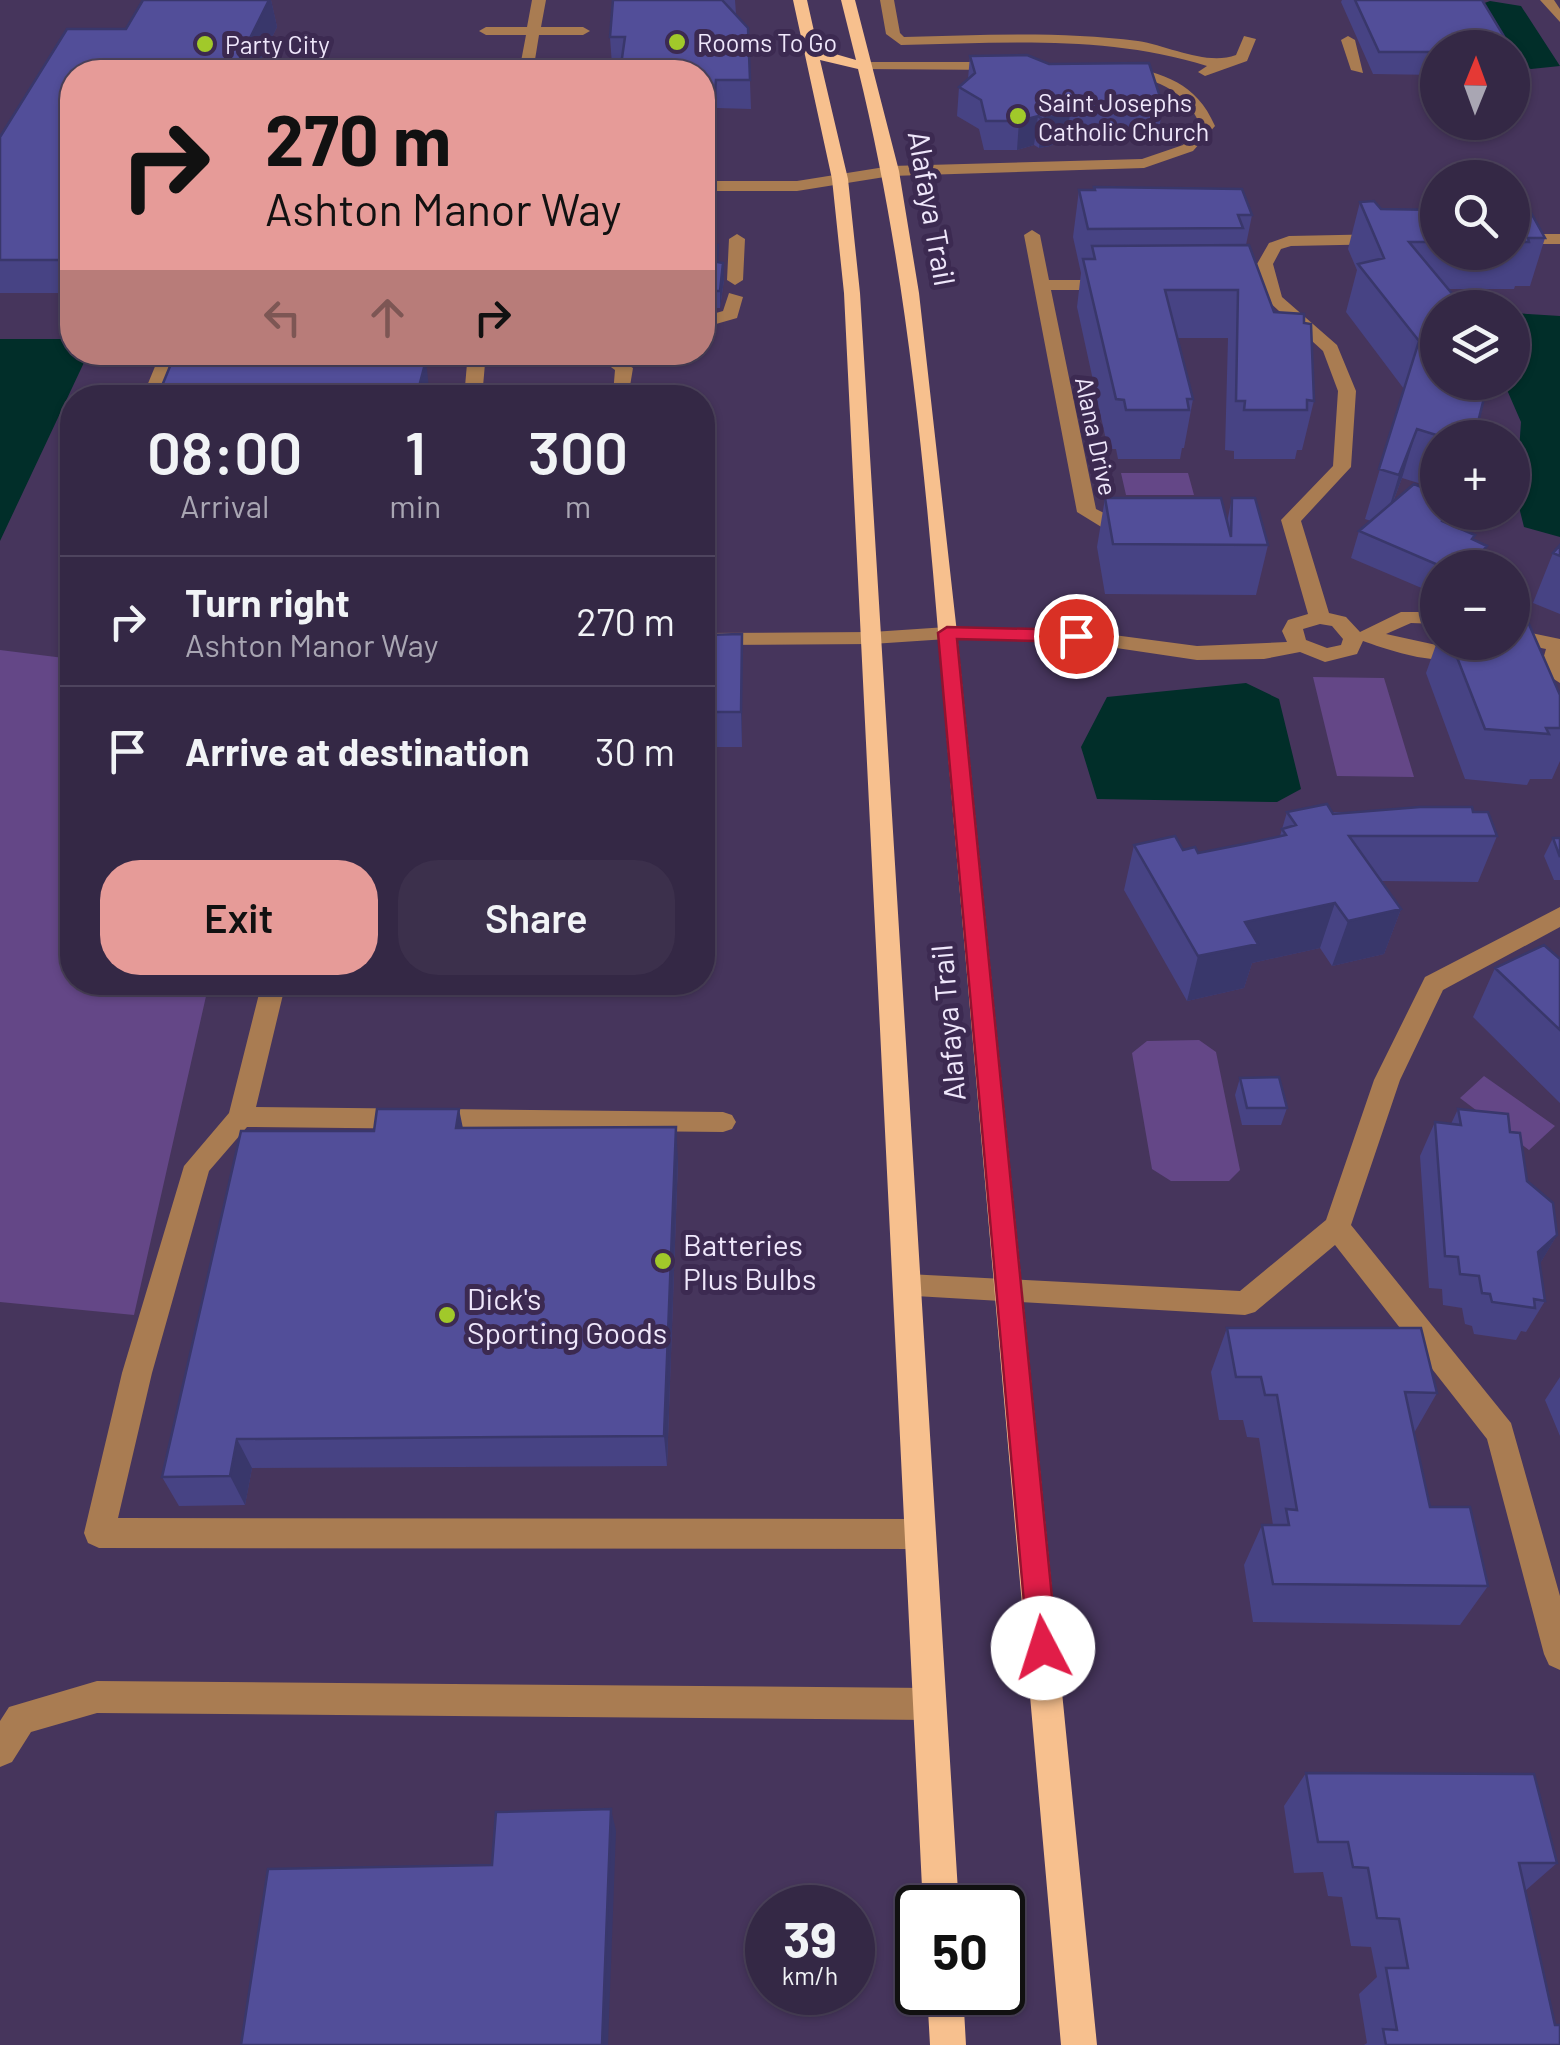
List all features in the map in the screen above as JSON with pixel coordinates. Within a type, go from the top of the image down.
[{"type":"main road","name":"Alafaya Trail","points":[[800,0],[840,179],[852,293],[939,1885]]},
{"type":"main road","name":"Alafaya Trail","points":[[848,0],[891,171],[911,293],[947,633],[1079,2045]]},
{"type":"main road","points":[[813,52],[838,62],[866,66]]},
{"type":"main road","points":[[946,2015],[948,2045]]},
{"type":"street","points":[[528,60],[540,0]]},
{"type":"street","points":[[887,0],[893,34],[900,41],[1046,38],[1120,43],[1182,52],[1220,66]]},
{"type":"street","points":[[1547,0],[1560,18]]},
{"type":"street","points":[[486,31],[582,30]]},
{"type":"street","points":[[1172,84],[1242,58],[1249,39]]},
{"type":"street","points":[[1348,40],[1358,70]]},
{"type":"street","points":[[866,66],[1021,66]]},
{"type":"street","points":[[715,186],[797,186],[891,171],[1144,163],[1188,148],[1208,126],[1199,100],[1172,84],[1116,67],[1097,66]]},
{"type":"street","points":[[715,177],[792,174],[840,179]]},
{"type":"street","name":"Alana Drive","points":[[1032,235],[1087,512],[1110,524],[1146,524]]},
{"type":"street","points":[[1319,617],[1316,594],[1282,520],[1342,467],[1347,391],[1331,349],[1260,284],[1265,264],[1275,246],[1289,241],[1420,238]]},
{"type":"street","points":[[715,319],[730,314],[737,239]]},
{"type":"street","points":[[1530,239],[1560,239]]},
{"type":"street","points":[[1040,285],[1136,284]]},
{"type":"street","points":[[1420,617],[1408,616],[1361,635],[1350,649],[1335,655],[1314,653],[1294,638],[1295,625],[1319,617],[1339,622],[1361,635],[1420,651]]},
{"type":"street","points":[[715,639],[872,638],[947,633],[1076,636],[1197,653],[1264,652],[1300,646]]},
{"type":"street","points":[[1361,635],[1420,634]]},
{"type":"street","points":[[1530,639],[1559,645],[1554,656],[1560,676]]},
{"type":"street","points":[[908,1286],[1245,1303],[1336,1228],[1387,1080],[1434,984],[1560,916]]},
{"type":"street","points":[[271,995],[241,1116],[197,1166],[137,1373],[99,1533],[921,1534]]},
{"type":"street","points":[[241,1116],[723,1122]]},
{"type":"street","points":[[1336,1228],[1500,1432],[1560,1654]]},
{"type":"street","points":[[0,1750],[22,1720],[98,1697],[930,1704]]},
{"type":"shaded area","points":[[1490,1],[1521,6],[1560,66],[1530,69],[1530,30],[1496,30],[1479,5]]},
{"type":"shaded area","points":[[1530,314],[1560,316],[1560,537],[1530,529],[1530,420],[1520,420],[1511,400],[1530,400]]},
{"type":"shaded area","points":[[0,339],[60,339],[60,365],[83,365],[73,385],[60,385],[60,414],[0,541]]},
{"type":"shaded area","points":[[1121,473],[1188,473],[1194,495],[1126,495]]},
{"type":"shaded area","points":[[0,650],[60,658],[60,995],[206,995],[134,1315],[0,1302]]},
{"type":"shaded area","points":[[1313,677],[1384,678],[1414,777],[1337,776]]},
{"type":"shaded area","points":[[1246,683],[1279,699],[1301,789],[1277,802],[1097,799],[1081,747],[1107,697]]},
{"type":"shaded area","points":[[1199,1040],[1216,1052],[1240,1170],[1229,1181],[1171,1181],[1152,1169],[1132,1053],[1147,1041]]},
{"type":"shaded area","points":[[1484,1076],[1555,1126],[1529,1150],[1460,1098]]},
{"type":"building","points":[[143,0],[269,0],[240,58],[245,60],[60,60],[60,260],[0,260],[0,137],[67,29],[126,29]]},
{"type":"building","name":"Rooms To Go","points":[[613,0],[722,0],[748,28],[750,80],[716,80],[715,92],[715,60],[622,60],[625,37],[610,37]]},
{"type":"building","points":[[1355,0],[1482,0],[1500,30],[1420,30],[1420,52],[1379,52]]},
{"type":"building","points":[[1027,55],[1049,64],[1149,63],[1163,106],[1071,107],[1042,119],[1038,116],[1019,121],[986,121],[981,100],[959,87],[975,73],[970,56]]},
{"type":"building","points":[[1094,187],[1242,189],[1252,215],[1238,215],[1243,228],[1088,229],[1079,190],[1095,190]]},
{"type":"building","points":[[1374,201],[1381,209],[1420,210],[1420,242],[1409,242],[1420,255],[1420,270],[1432,270],[1449,290],[1420,290],[1420,400],[1484,400],[1478,420],[1420,420],[1420,430],[1417,429],[1399,475],[1379,469],[1419,341],[1358,264],[1384,258],[1360,202]]},
{"type":"building","points":[[1530,211],[1545,238],[1530,238]]},
{"type":"building","points":[[715,245],[717,262],[723,263],[720,291],[715,291]]},
{"type":"building","points":[[1249,245],[1274,312],[1304,314],[1304,323],[1311,324],[1314,401],[1307,400],[1307,410],[1244,410],[1245,401],[1236,401],[1238,290],[1165,290],[1193,399],[1187,399],[1189,410],[1126,410],[1124,400],[1116,399],[1083,259],[1095,259],[1092,246]]},
{"type":"building","points":[[171,365],[425,365],[419,385],[162,385]]},
{"type":"building","points":[[1414,484],[1420,486],[1420,530],[1463,530],[1487,546],[1483,550],[1420,550],[1420,557],[1359,531]]},
{"type":"building","points":[[1105,498],[1221,498],[1231,537],[1232,498],[1255,498],[1268,545],[1113,544]]},
{"type":"building","points":[[1530,627],[1560,695],[1560,728],[1546,728],[1549,734],[1485,729],[1458,660],[1530,660]]},
{"type":"building","points":[[742,634],[741,712],[715,712],[715,635]]},
{"type":"building","points":[[1327,804],[1333,814],[1472,807],[1473,812],[1488,812],[1497,836],[1349,836],[1401,909],[1348,921],[1335,903],[1245,922],[1258,944],[1198,956],[1134,845],[1175,836],[1183,850],[1195,847],[1198,853],[1244,844],[1286,835],[1282,829],[1296,825],[1287,812]]},
{"type":"building","points":[[1553,838],[1560,838],[1560,857]]},
{"type":"building","points":[[1544,945],[1560,959],[1560,1030],[1495,968]]},
{"type":"building","points":[[1279,1077],[1287,1108],[1247,1108],[1240,1078]]},
{"type":"building","name":"Dick's Sporting Goods","points":[[377,1109],[459,1109],[456,1128],[676,1127],[664,1436],[237,1439],[230,1476],[162,1477],[241,1131],[374,1131]]},
{"type":"building","points":[[1458,1109],[1508,1114],[1510,1132],[1520,1133],[1527,1181],[1553,1203],[1557,1235],[1538,1252],[1545,1301],[1534,1299],[1535,1308],[1492,1302],[1490,1294],[1482,1293],[1479,1276],[1460,1274],[1458,1257],[1445,1256],[1435,1122],[1461,1125]]},
{"type":"building","points":[[1227,1328],[1421,1328],[1437,1393],[1405,1392],[1430,1507],[1470,1507],[1488,1586],[1273,1584],[1262,1525],[1289,1525],[1286,1509],[1297,1510],[1277,1395],[1265,1395],[1261,1377],[1236,1377]]},
{"type":"building","points":[[1306,1773],[1534,1774],[1557,1863],[1519,1863],[1555,2025],[1560,2025],[1560,2045],[1386,2045],[1383,2029],[1397,2030],[1386,1968],[1408,1968],[1399,1919],[1377,1918],[1368,1868],[1353,1867],[1348,1842],[1318,1842]]},
{"type":"building","points":[[611,1809],[602,2045],[241,2045],[268,1869],[492,1865],[496,1812]]},
{"type":"place","name":"Rooms To Go","points":[[677,42]]},
{"type":"place","name":"Party City","points":[[205,44]]},
{"type":"place","name":"Saint Josephs Catholic Church","points":[[1018,116]]},
{"type":"place","name":"Batteries Plus Bulbs","points":[[663,1261]]},
{"type":"place","name":"Dick's Sporting Goods","points":[[447,1315]]},
{"type":"route","points":[[1043,1648],[947,633],[1076,636]]}]
